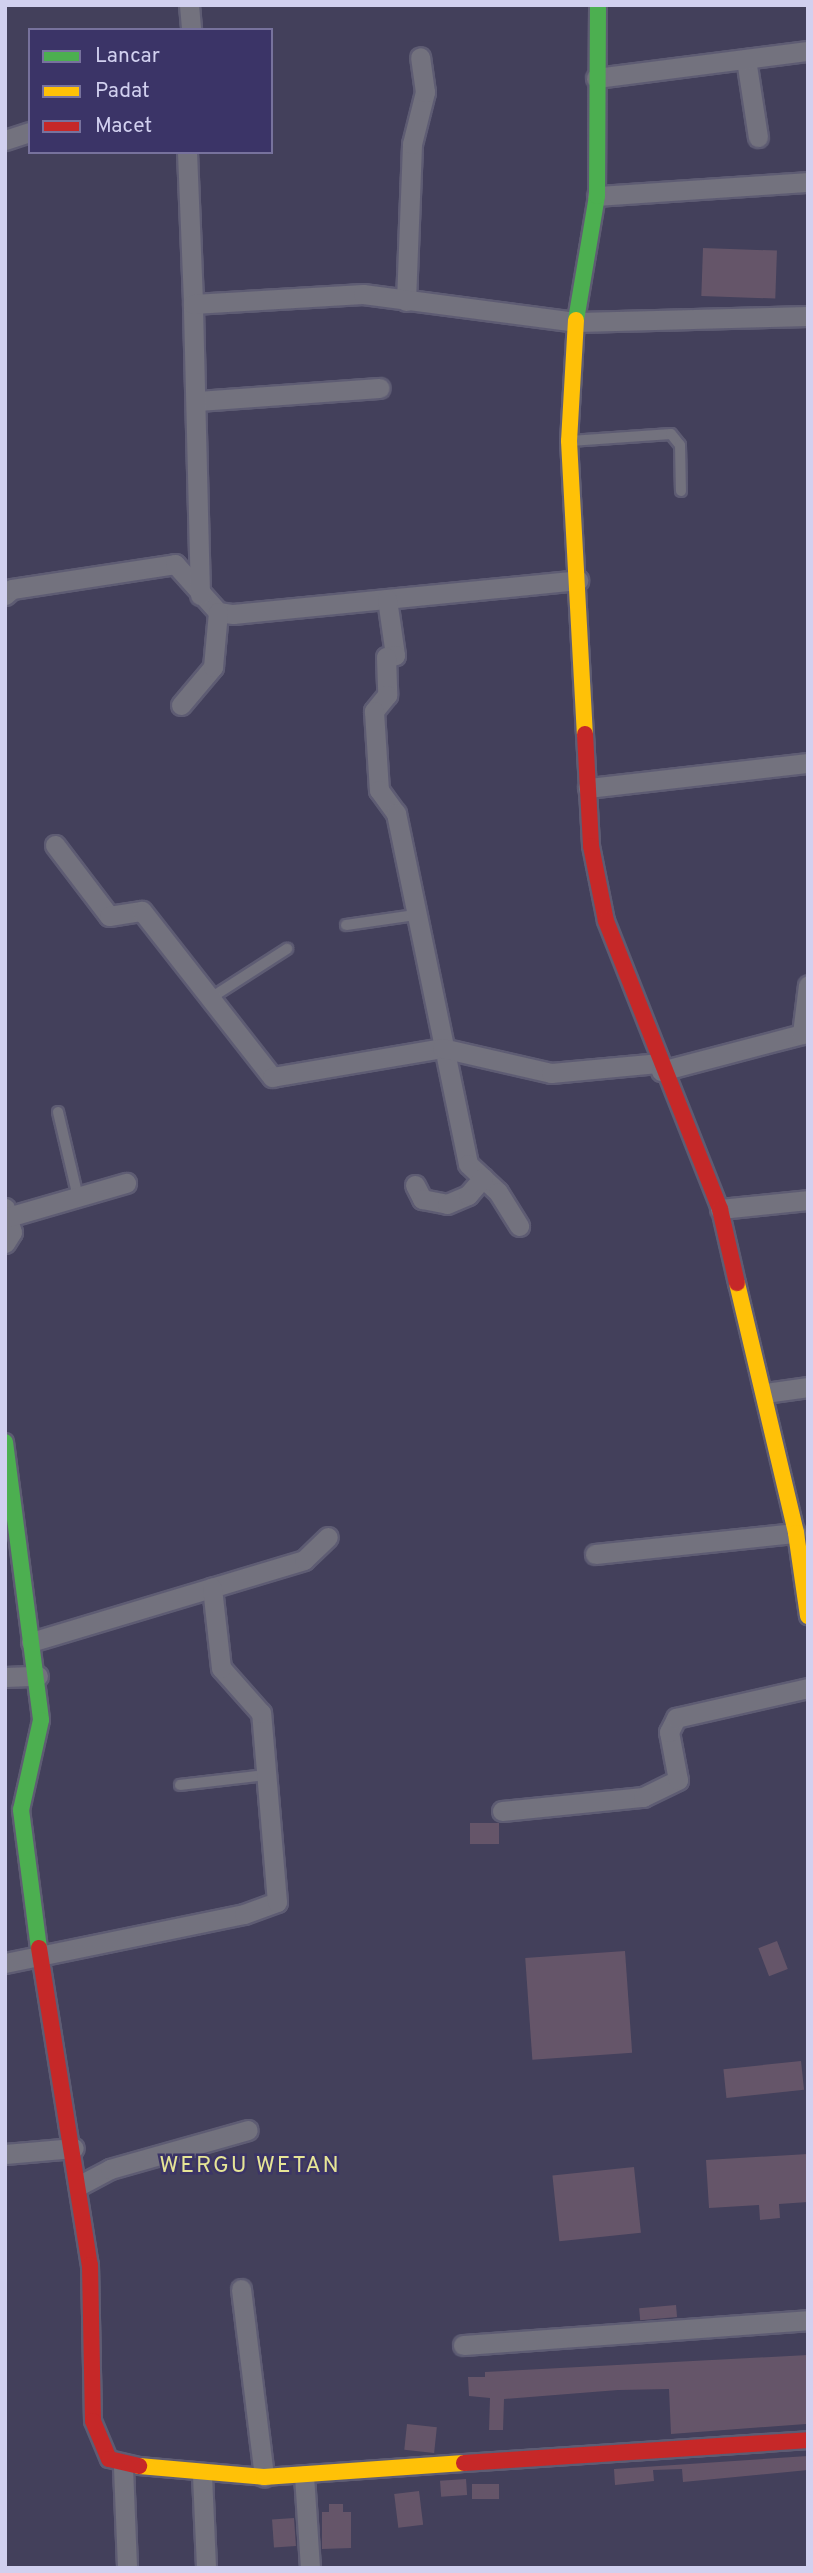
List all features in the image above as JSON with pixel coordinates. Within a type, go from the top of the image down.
[{"type":"street","points":[[189,5],[191,28]]},
{"type":"street","points":[[597,5],[597,196],[577,321],[569,440],[588,788],[603,909],[659,1067],[720,1209],[800,1540],[808,1616]]},
{"type":"street","points":[[596,78],[808,51]]},
{"type":"street","points":[[406,301],[412,144],[425,92],[420,57]]},
{"type":"street","points":[[746,59],[758,137]]},
{"type":"street","points":[[5,140],[28,133]]},
{"type":"street","points":[[187,154],[197,401],[200,595]]},
{"type":"street","points":[[597,196],[808,182]]},
{"type":"street","points":[[193,304],[363,294],[577,321],[808,316]]},
{"type":"street","points":[[197,401],[380,388]]},
{"type":"street","points":[[5,595],[12,589],[174,564],[218,612],[578,580]]},
{"type":"street","points":[[387,598],[395,655],[386,657],[387,695],[374,712],[372,737],[379,790],[396,813],[442,1048],[468,1164],[483,1178],[519,1226]]},
{"type":"street","points":[[181,705],[213,667],[218,612]]},
{"type":"street","points":[[588,788],[808,762]]},
{"type":"street","points":[[55,845],[109,916],[142,911],[208,999],[272,1077],[442,1048],[551,1073],[659,1067],[802,1034],[808,985]]},
{"type":"street","points":[[415,1185],[422,1199],[447,1204],[468,1195],[483,1178]]},
{"type":"street","points":[[5,1243],[12,1232],[6,1212],[78,1197],[126,1183]]},
{"type":"street","points":[[720,1209],[808,1200]]},
{"type":"street","points":[[765,1393],[808,1387]]},
{"type":"street","points":[[5,1442],[31,1642],[38,1676],[41,1720],[21,1821],[45,1953],[90,2265],[93,2421],[109,2459],[123,2467],[264,2477],[808,2440]]},
{"type":"street","points":[[31,1642],[314,1556],[328,1538]]},
{"type":"street","points":[[595,1554],[800,1540]]},
{"type":"street","points":[[5,1963],[274,1905],[267,1775],[260,1707],[221,1668],[212,1588]]},
{"type":"street","points":[[5,1676],[38,1676]]},
{"type":"street","points":[[502,1811],[667,1787],[679,1776],[669,1727],[676,1718],[808,1688]]},
{"type":"street","points":[[80,2185],[110,2169],[248,2130]]},
{"type":"street","points":[[5,2154],[74,2148]]},
{"type":"street","points":[[241,2289],[264,2477]]},
{"type":"street","points":[[463,2345],[808,2320]]},
{"type":"street","points":[[123,2467],[127,2568]]},
{"type":"street","points":[[202,2474],[206,2568]]},
{"type":"street","points":[[304,2475],[310,2568]]},
{"type":"lane","points":[[569,440],[677,436],[681,491]]},
{"type":"lane","points":[[346,925],[415,915]]},
{"type":"lane","points":[[208,999],[287,949]]},
{"type":"lane","points":[[58,1112],[78,1197]]},
{"type":"lane","points":[[180,1785],[267,1775]]},
{"type":"building","points":[[703,248],[777,251],[775,299],[701,296]]},
{"type":"building","points":[[470,1823],[499,1823],[499,1844],[470,1844]]},
{"type":"building","points":[[777,1941],[788,1969],[769,1976],[758,1948]]},
{"type":"building","points":[[625,1951],[632,2053],[532,2060],[525,1958]]},
{"type":"building","points":[[801,2061],[804,2090],[726,2098],[723,2069]]},
{"type":"building","points":[[808,2154],[808,2202],[779,2204],[780,2218],[760,2220],[759,2205],[709,2208],[706,2160]]},
{"type":"building","points":[[634,2167],[641,2233],[559,2241],[552,2176]]},
{"type":"building","points":[[676,2305],[677,2317],[640,2320],[639,2308]]},
{"type":"building","points":[[808,2355],[806,2424],[671,2434],[669,2389],[504,2399],[503,2430],[489,2430],[490,2398],[469,2396],[468,2377],[485,2377],[485,2372]]},
{"type":"building","points":[[407,2424],[437,2427],[434,2453],[404,2450]]},
{"type":"building","points":[[808,2456],[808,2470],[683,2482],[682,2469],[653,2470],[654,2481],[615,2485],[614,2469]]},
{"type":"building","points":[[466,2479],[467,2495],[441,2497],[440,2481]]},
{"type":"building","points":[[472,2484],[499,2484],[499,2499],[472,2499]]},
{"type":"building","points":[[419,2491],[423,2525],[398,2528],[394,2494]]},
{"type":"building","points":[[329,2504],[343,2504],[343,2512],[351,2512],[351,2548],[322,2549],[322,2512],[329,2512]]},
{"type":"building","points":[[294,2518],[296,2546],[274,2547],[272,2520]]},
{"type":"traffic: fast","points":[[576,320],[597,196],[598,5]]},
{"type":"traffic: fast","points":[[5,1442],[41,1720],[21,1810],[39,1948]]},
{"type":"traffic: slow","points":[[576,320],[569,441],[585,734]]},
{"type":"traffic: slow","points":[[737,1283],[796,1533],[808,1616]]},
{"type":"traffic: slow","points":[[139,2466],[264,2477],[464,2463]]},
{"type":"traffic: jam","points":[[585,734],[591,846],[606,921],[720,1209],[737,1283]]},
{"type":"traffic: jam","points":[[39,1948],[90,2265],[93,2421],[109,2459],[139,2466]]},
{"type":"traffic: jam","points":[[464,2463],[808,2440]]},
{"type":"district","name":"WERGU WETAN","points":[[250,2167]]}]
